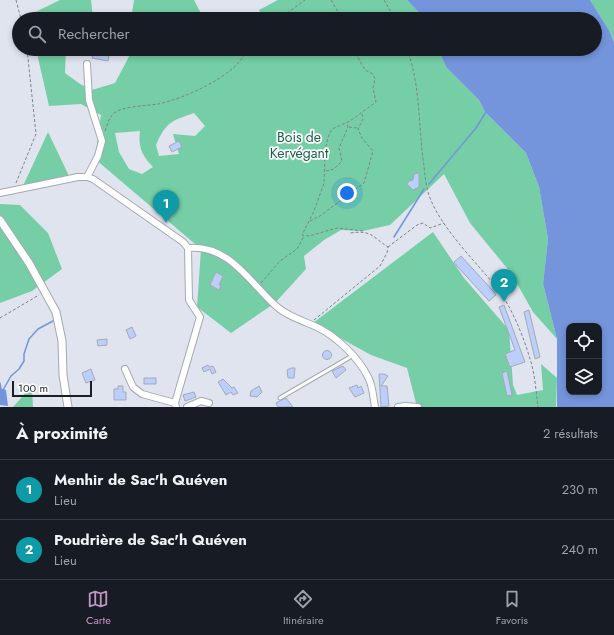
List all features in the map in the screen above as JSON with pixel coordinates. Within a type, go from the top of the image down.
[{"type":"street","points":[[86,176],[98,156],[102,141],[89,100],[87,64]]},
{"type":"street","points":[[0,193],[86,176],[183,242],[188,248],[189,300],[200,317],[176,405],[142,394],[133,388],[125,370]]},
{"type":"street","points":[[0,220],[29,263],[56,312],[60,323],[68,407]]},
{"type":"street","points":[[188,248],[214,252],[227,258],[283,311],[330,335],[352,356],[369,378],[375,407]]},
{"type":"street","points":[[187,407],[201,401],[209,403]]},
{"type":"street","points":[[398,407],[418,407]]},
{"type":"lane","points":[[280,398],[352,356]]},
{"type":"path","points":[[16,0],[19,12]]},
{"type":"path","points":[[289,12],[305,0]]},
{"type":"path","points":[[331,0],[338,12]]},
{"type":"path","points":[[384,0],[391,12]]},
{"type":"path","points":[[13,191],[36,134],[27,56]]},
{"type":"path","points":[[102,141],[113,114],[120,110],[166,102],[198,90],[235,66],[244,56]]},
{"type":"path","points":[[258,287],[280,261],[297,249],[304,236],[302,232],[309,221],[323,187],[326,171],[325,151],[329,133],[362,113],[376,102],[373,88],[375,79],[373,74],[365,70],[357,56]]},
{"type":"path","points":[[409,56],[416,81],[419,133],[427,188],[436,211],[498,289],[510,308],[531,360],[538,407]]},
{"type":"path","points":[[309,221],[320,216],[364,183],[373,151],[362,138],[358,129],[363,118],[362,113]]},
{"type":"path","points":[[326,171],[334,169],[342,161],[339,148],[348,127],[347,122]]},
{"type":"path","points":[[348,127],[358,129]]},
{"type":"path","points":[[309,324],[380,266],[388,247],[417,225],[422,223],[430,228],[445,222]]},
{"type":"path","points":[[304,236],[337,228],[364,231],[388,247]]},
{"type":"path","points":[[350,233],[364,231]]},
{"type":"path","points":[[0,318],[44,292]]},
{"type":"green space","points":[[60,0],[91,0],[92,12],[35,12]]},
{"type":"green space","points":[[134,0],[194,0],[200,12],[132,12]]},
{"type":"green space","points":[[278,0],[407,0],[418,12],[260,12],[259,10]]},
{"type":"green space","points":[[590,0],[614,0],[614,42],[602,19],[602,12],[598,12]]},
{"type":"green space","name":"Bois de Kervégant","points":[[38,56],[66,56],[65,73],[80,84],[92,90],[115,83],[129,56],[441,56],[446,67],[479,100],[485,112],[526,153],[539,187],[548,239],[543,284],[557,339],[533,312],[511,273],[470,223],[444,174],[390,225],[363,231],[341,230],[324,240],[304,256],[306,269],[275,303],[231,333],[197,307],[201,249],[95,159],[101,115],[81,104],[49,106]],"holes":[[[194,113],[205,126],[195,136],[173,134],[179,154],[159,156],[156,145],[163,131],[170,123]],[[140,131],[140,147],[146,159],[153,167],[142,174],[129,169],[119,152],[115,133]]]},
{"type":"green space","points":[[48,132],[70,178],[23,186]]},
{"type":"green space","points":[[0,204],[20,205],[48,233],[62,269],[32,291],[0,303]]},
{"type":"green space","points":[[433,232],[464,278],[509,330],[513,385],[517,395],[543,390],[541,364],[557,378],[556,407],[417,407],[407,368],[371,355],[313,323]]},
{"type":"green space","points":[[29,389],[32,390],[33,407],[13,407]]},
{"type":"water","points":[[407,0],[590,0],[598,12],[418,12]]},
{"type":"water","points":[[602,19],[609,30],[614,42],[614,407],[557,407],[557,339],[543,284],[548,239],[539,187],[526,153],[485,112],[479,100],[446,67],[441,56],[602,56]]},
{"type":"water","points":[[0,388],[6,390],[8,406],[0,405]]},
{"type":"building","points":[[92,56],[109,57],[108,61],[92,58]]},
{"type":"building","points":[[179,141],[182,147],[172,152],[169,146]]},
{"type":"building","points":[[419,173],[419,187],[413,190],[407,184],[409,181],[413,180],[414,174]]},
{"type":"building","points":[[461,256],[496,295],[489,301],[454,262]]},
{"type":"building","points":[[216,272],[223,276],[219,285],[221,285],[219,290],[210,285]]},
{"type":"building","points":[[504,305],[525,362],[510,367],[505,354],[515,350],[499,307]]},
{"type":"building","points":[[529,310],[540,357],[535,359],[524,312]]},
{"type":"building","points":[[132,327],[136,336],[130,339],[126,330]]},
{"type":"building","points":[[107,339],[107,345],[98,346],[97,340]]},
{"type":"building","points":[[325,351],[329,351],[331,355],[329,359],[325,359],[323,357],[323,353]]},
{"type":"building","points":[[208,365],[209,367],[213,366],[216,372],[212,374],[210,369],[204,372],[202,368]]},
{"type":"building","points":[[343,366],[346,370],[336,378],[332,371]]},
{"type":"building","points":[[295,368],[294,378],[288,378],[287,370]]},
{"type":"building","points":[[91,369],[95,380],[86,383],[82,373]]},
{"type":"building","points":[[507,371],[512,395],[507,396],[502,373]]},
{"type":"building","points":[[379,374],[388,376],[381,386],[387,386],[389,406],[381,407]]},
{"type":"building","points":[[144,378],[156,378],[156,384],[144,384]]},
{"type":"building","points":[[223,379],[232,388],[234,387],[238,393],[233,395],[231,392],[226,395],[218,382]]},
{"type":"building","points":[[357,385],[358,388],[361,386],[364,393],[355,397],[349,388]]},
{"type":"building","points":[[118,386],[123,386],[123,392],[126,392],[126,400],[114,400],[114,389],[118,389]]},
{"type":"building","points":[[259,386],[262,392],[257,397],[250,396],[251,391]]},
{"type":"building","points":[[194,392],[196,397],[185,401],[183,395]]},
{"type":"building","points":[[286,398],[293,407],[278,407],[276,403]]},
{"type":"waterway","points":[[429,184],[476,128],[486,112]]},
{"type":"waterway","points":[[394,237],[424,189]]},
{"type":"waterway","points":[[3,390],[11,376],[19,369],[24,361],[24,354],[29,339],[38,329],[53,321]]},
{"type":"waterway","points":[[0,383],[1,389]]},
{"type":"place","name":"Menhir de Sac'h Quéven","points":[[166,223]]},
{"type":"place","name":"Poudrière de Sac'h Quéven","points":[[504,302]]}]
